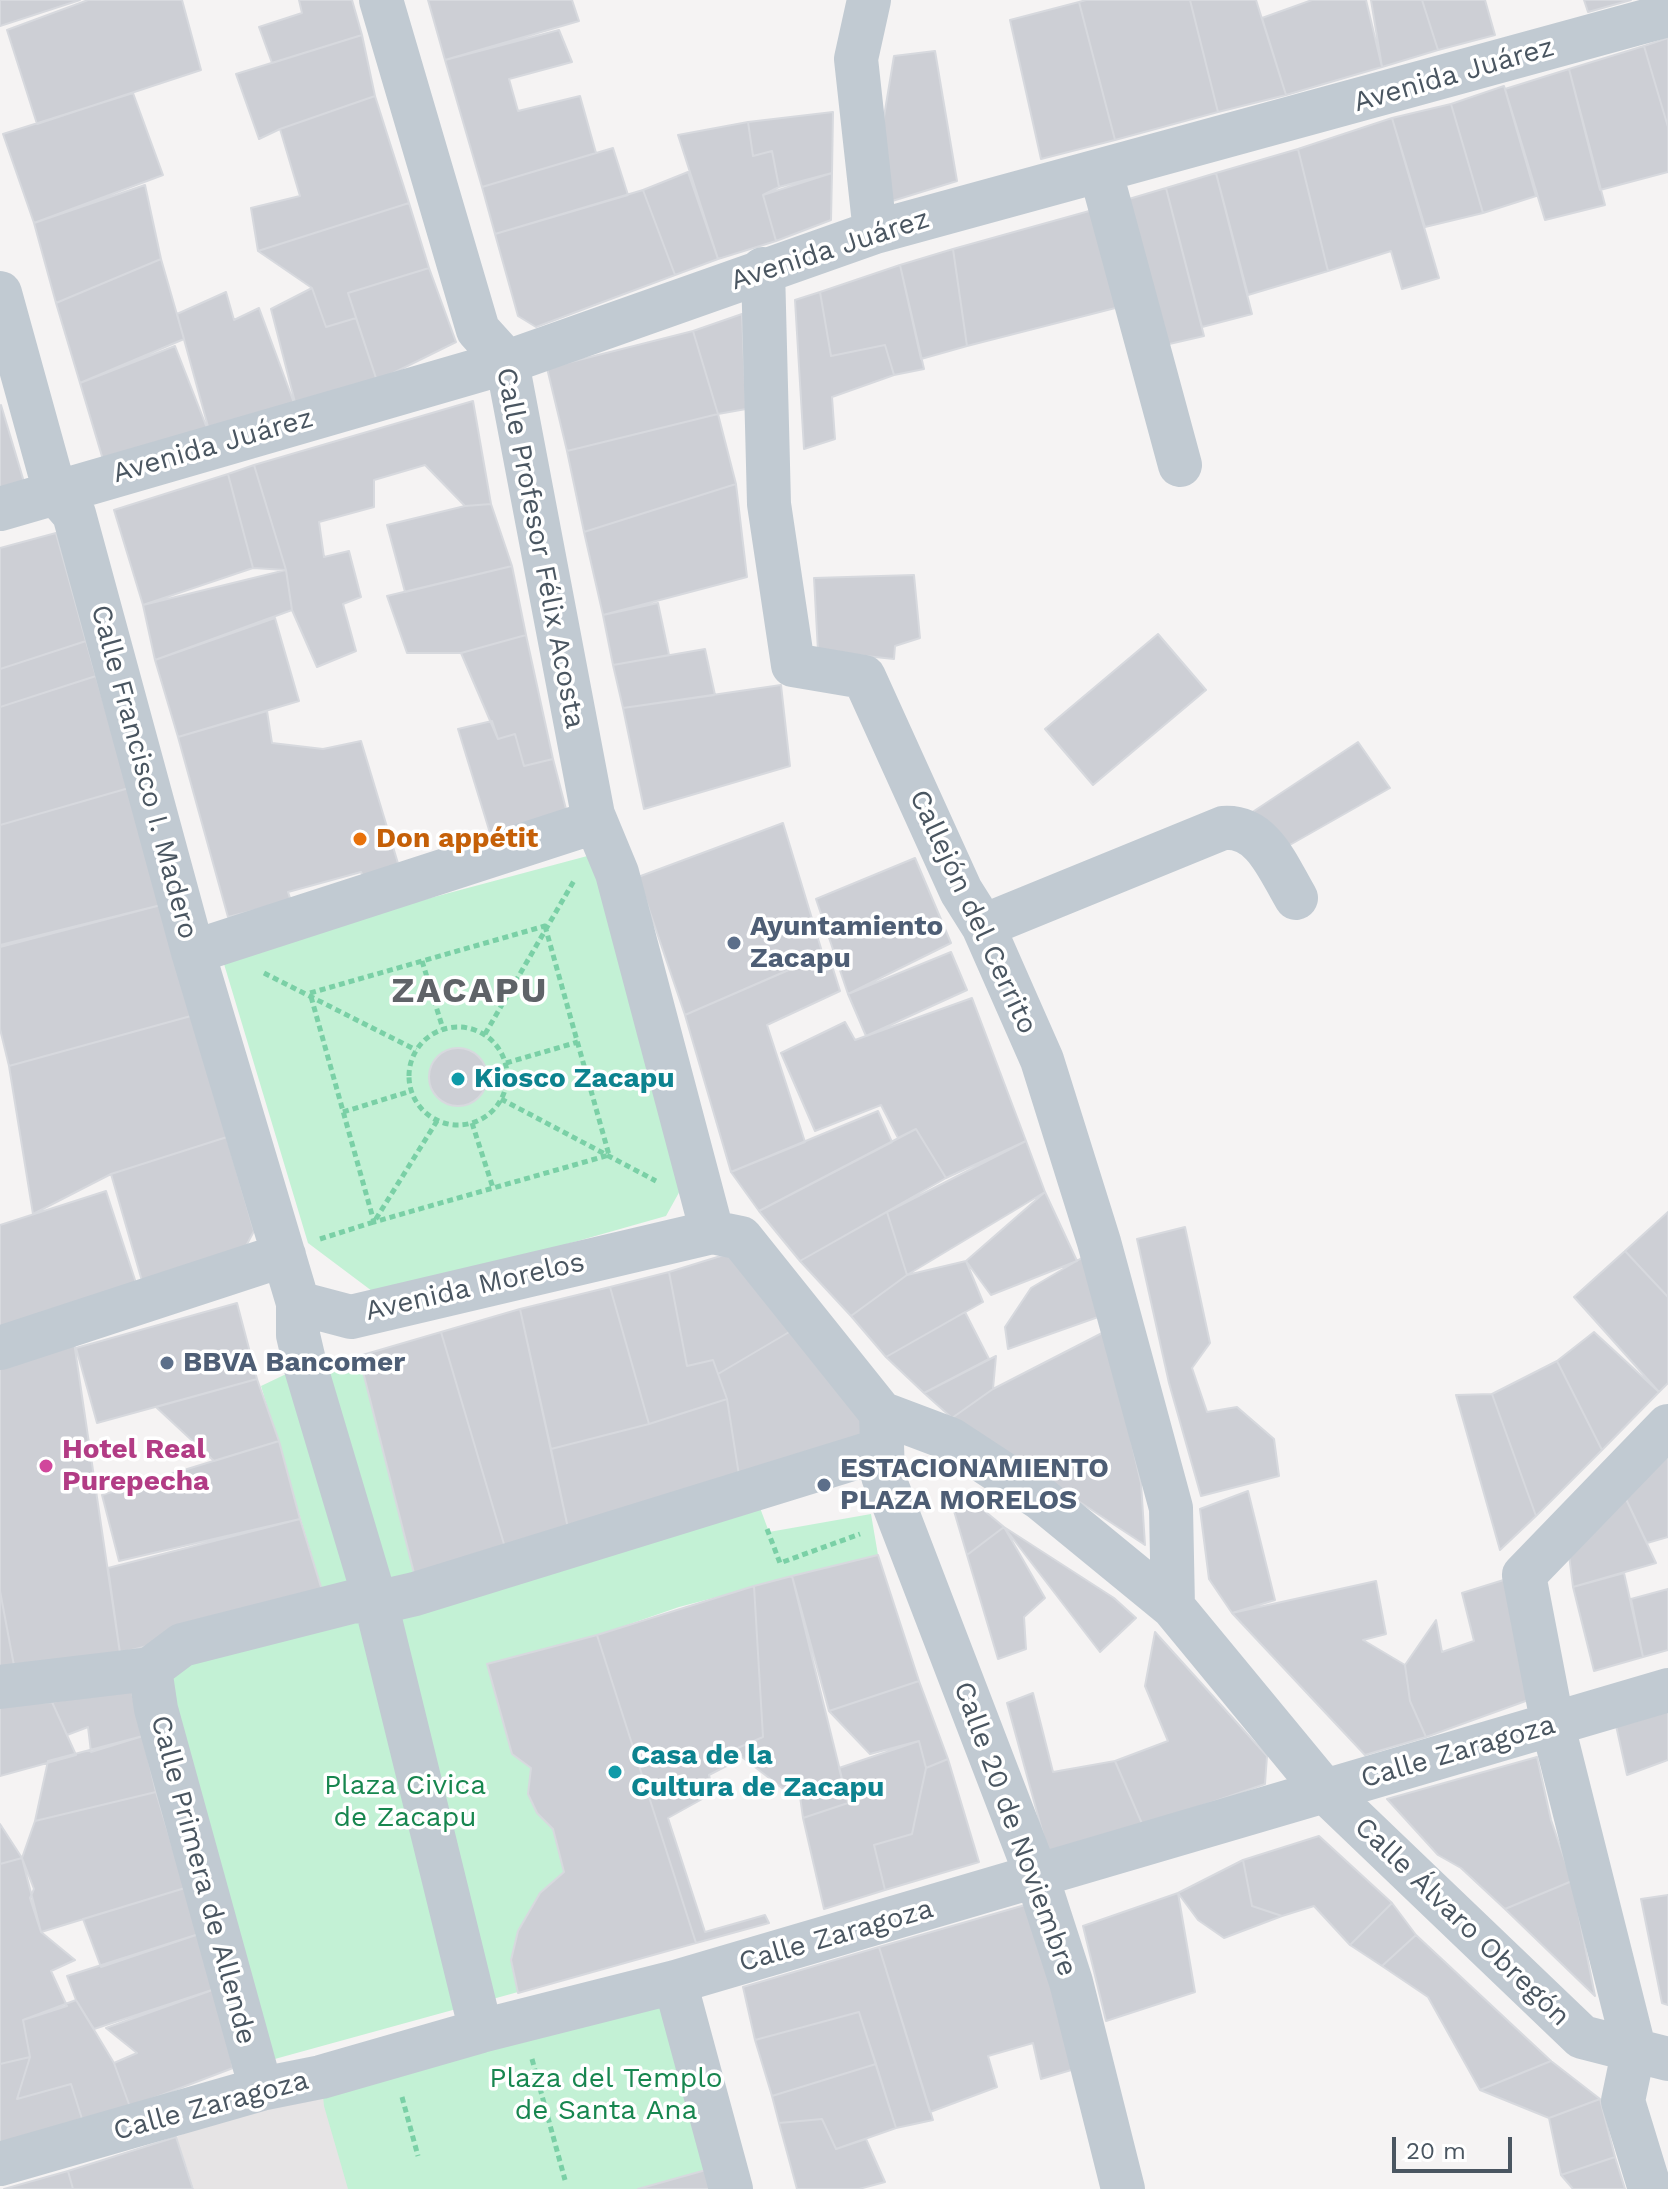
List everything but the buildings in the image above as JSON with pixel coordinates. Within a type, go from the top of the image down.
[{"type":"street","name":"Calle Profesor Félix Acosta","points":[[381,0],[478,330],[507,362],[593,815],[600,870],[712,1232]]},
{"type":"street","points":[[869,0],[856,59],[875,232]]},
{"type":"street","name":"Avenida Juárez","points":[[0,509],[507,362],[763,269],[875,232],[1101,173],[1668,15]]},
{"type":"street","points":[[1101,173],[1180,465]]},
{"type":"street","name":"Callejón del Cerrito","points":[[763,269],[769,504],[793,665],[864,677],[961,891],[983,926],[1042,1060],[1099,1242],[1171,1508],[1173,1607]]},
{"type":"street","name":"Calle Francisco I. Madero","points":[[0,293],[55,492],[74,514],[193,952],[296,1249]]},
{"type":"street","points":[[193,952],[585,825],[593,815]]},
{"type":"street","points":[[983,926],[1223,828],[1240,827],[1260,840],[1296,898]]},
{"type":"street","points":[[712,1232],[741,1238],[881,1446]]},
{"type":"street","name":"Avenida Morelos","points":[[298,1303],[351,1317],[712,1232]]},
{"type":"street","points":[[0,1348],[296,1249],[298,1335],[305,1365],[502,2027]]},
{"type":"street","points":[[1650,2189],[1623,2101],[1651,2054],[1553,1726],[1524,1575],[1668,1426]]},
{"type":"street","points":[[0,1687],[150,1669],[182,1645],[355,1601],[376,1603],[772,1495],[881,1446],[950,1439]]},
{"type":"street","name":"Calle Álvaro Obregón","points":[[881,1446],[950,1439],[1040,1498],[1173,1607],[1324,1790],[1582,2037],[1651,2054]]},
{"type":"street","name":"Calle 20 de Noviembre","points":[[881,1446],[1037,1877],[1071,1982],[1123,2189]]},
{"type":"street","name":"Calle Primera de Allende","points":[[150,1669],[156,1709],[261,2089]]},
{"type":"street","name":"Calle Zaragoza","points":[[0,2164],[261,2089],[675,1982],[1668,1690]]},
{"type":"street","points":[[675,1982],[731,2189]]},
{"type":"path","points":[[485,1034],[545,926],[600,870]]},
{"type":"path","points":[[310,993],[545,926]]},
{"type":"path","points":[[545,926],[609,1155]]},
{"type":"path","points":[[422,961],[443,1029]]},
{"type":"path","points":[[310,993],[416,1050]]},
{"type":"path","points":[[310,993],[374,1222]]},
{"type":"path","points":[[468,1027],[485,1034],[497,1044],[506,1063],[508,1076],[496,1108],[472,1123],[452,1126],[437,1121],[424,1113],[411,1091],[409,1069],[416,1050],[422,1041],[443,1029],[468,1027]]},
{"type":"path","points":[[506,1063],[578,1042]]},
{"type":"path","points":[[343,1112],[411,1091]]},
{"type":"path","points":[[501,1099],[665,1187]]},
{"type":"path","points":[[374,1222],[437,1121]]},
{"type":"path","points":[[472,1123],[493,1188]]},
{"type":"path","points":[[296,1249],[374,1222],[609,1155]]},
{"type":"path","points":[[772,1495],[780,1563],[873,1530]]},
{"type":"path","points":[[502,2027],[565,2180]]},
{"type":"path","points":[[392,2057],[418,2156]]},
{"type":"shaded area","points":[[321,2077],[350,2189],[194,2189],[176,2137]]},
{"type":"green space","points":[[591,855],[687,1178],[666,1216],[380,1297],[308,1243],[221,954]]},
{"type":"green space","name":"Plaza Civica de Zacapu","points":[[359,1356],[418,1588],[753,1489],[769,1532],[871,1514],[878,1555],[679,1607],[598,1635],[696,1943],[253,2065],[156,1709],[182,1645],[325,1600],[261,1386],[305,1365]]},
{"type":"green space","name":"Plaza del Templo de Santa Ana","points":[[675,1982],[713,2168],[638,2189],[348,2189],[324,2106],[321,2077]]},
{"type":"place","name":"Don appétit","points":[[360,839]]},
{"type":"place","name":"Ayuntamiento Zacapu","points":[[734,943]]},
{"type":"place","name":"Kiosco Zacapu","points":[[458,1079]]},
{"type":"place","name":"BBVA Bancomer","points":[[167,1363]]},
{"type":"place","name":"Hotel Real Purepecha","points":[[46,1466]]},
{"type":"place","name":"ESTACIONAMIENTO PLAZA MORELOS","points":[[824,1485]]},
{"type":"place","name":"Casa de la Cultura de Zacapu","points":[[615,1772]]},
{"type":"district","name":"ZACAPU","points":[[470,991]]}]
